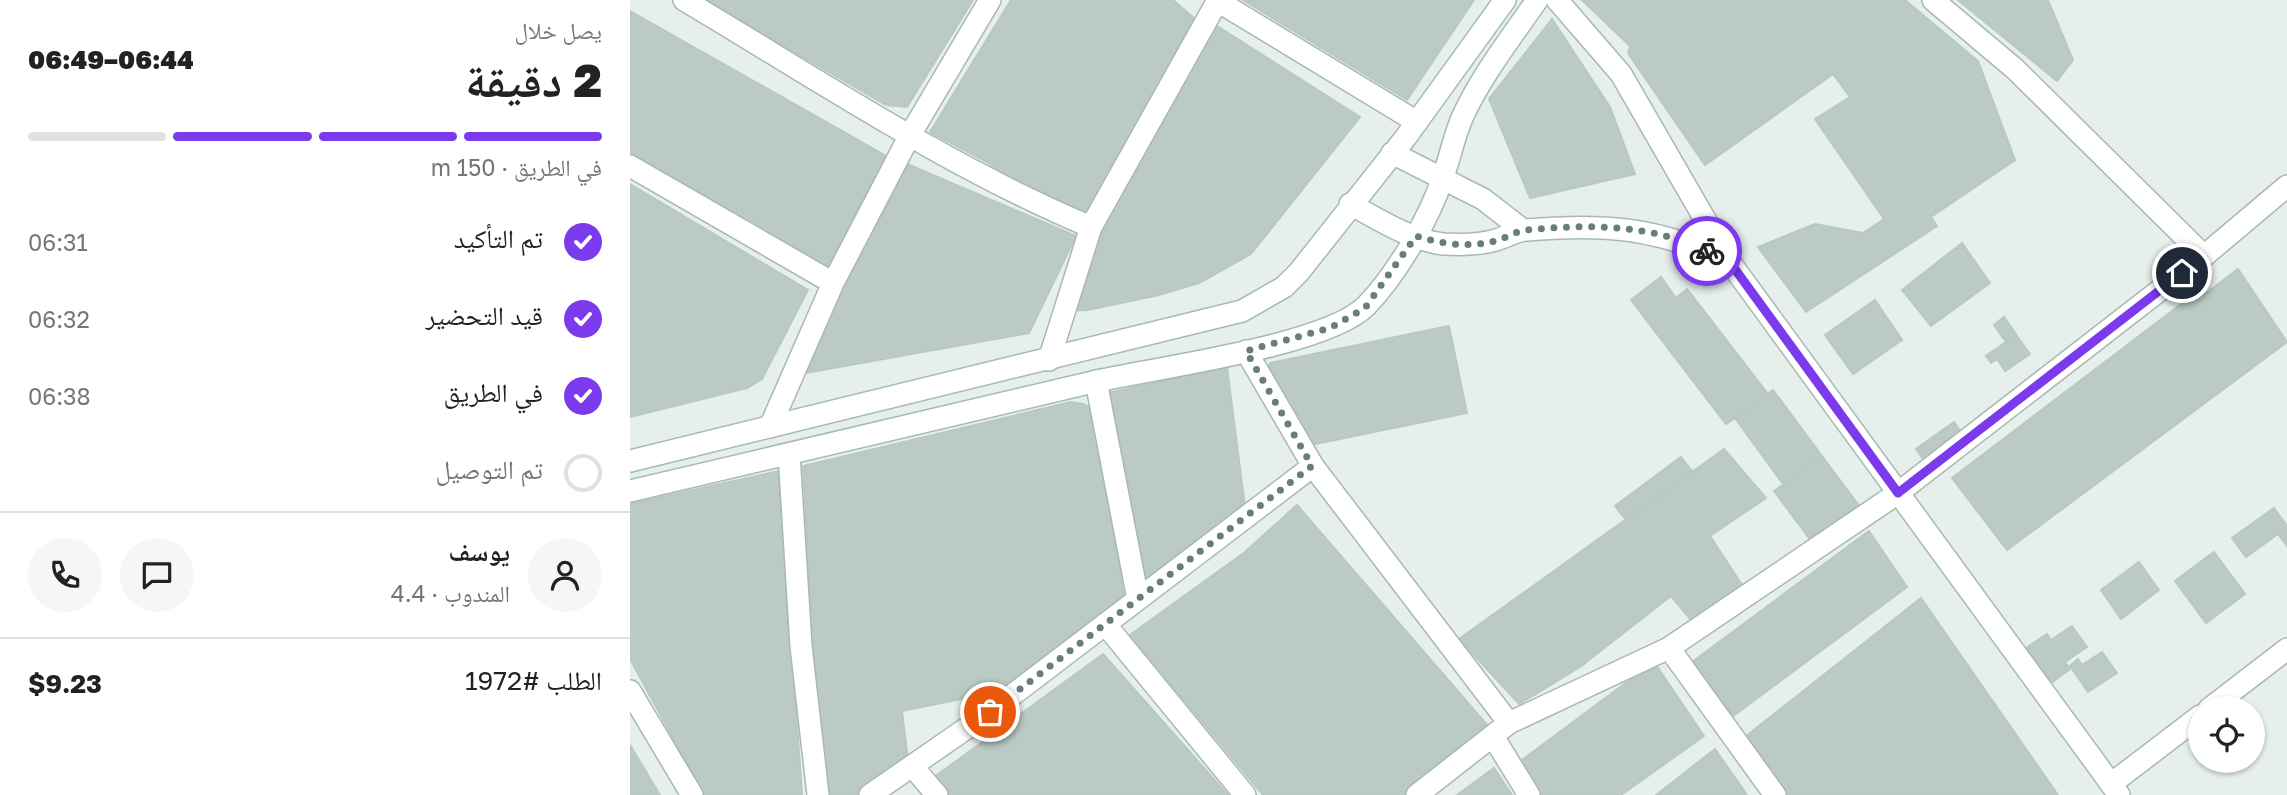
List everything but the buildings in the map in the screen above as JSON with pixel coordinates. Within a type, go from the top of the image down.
[{"type":"street","points":[[684,0],[910,135],[1033,202],[1091,226]]},
{"type":"street","points":[[770,427],[833,282],[910,135],[990,0]]},
{"type":"street","points":[[1049,360],[1091,226],[1217,0],[1417,122]]},
{"type":"street","points":[[630,461],[1049,360],[1242,311],[1265,301],[1284,288],[1298,272],[1417,122],[1506,0]]},
{"type":"street","points":[[630,491],[1096,382],[1246,351],[1330,328],[1365,308],[1416,236],[1443,177],[1462,119],[1475,93],[1537,0]]},
{"type":"street","points":[[1557,0],[1621,74],[1729,261],[2115,790],[2188,726]]},
{"type":"street","points":[[1933,0],[2015,69],[2204,256]]},
{"type":"street","points":[[1392,153],[1443,177],[1500,209],[1523,230]]},
{"type":"street","points":[[630,166],[833,282]]},
{"type":"street","points":[[1417,795],[1494,738],[1509,723],[1669,648],[1898,493],[2204,256],[2287,186]]},
{"type":"street","points":[[1350,204],[1416,236],[1440,243],[1476,244],[1523,230],[1607,227],[1645,231],[1678,239],[1729,261]]},
{"type":"street","points":[[1246,351],[1312,466],[1509,723]]},
{"type":"street","points":[[1096,382],[1139,598]]},
{"type":"street","points":[[789,454],[801,646],[818,795]]},
{"type":"street","points":[[870,795],[990,712],[1312,466]]},
{"type":"street","points":[[1105,624],[1245,795]]},
{"type":"street","points":[[1669,648],[1775,795]]},
{"type":"street","points":[[2226,696],[2287,649]]},
{"type":"street","points":[[630,691],[692,795]]},
{"type":"street","points":[[1494,738],[1529,795]]},
{"type":"street","points":[[912,766],[937,795]]},
{"type":"way so far","points":[[990,712],[1312,466],[1246,351],[1330,328],[1365,308],[1416,236],[1440,243],[1476,244],[1495,241],[1523,230],[1607,227],[1645,231],[1678,239],[1707,251]]},
{"type":"route","points":[[1707,251],[1729,261],[1811,369],[1898,493],[2182,273]]}]
